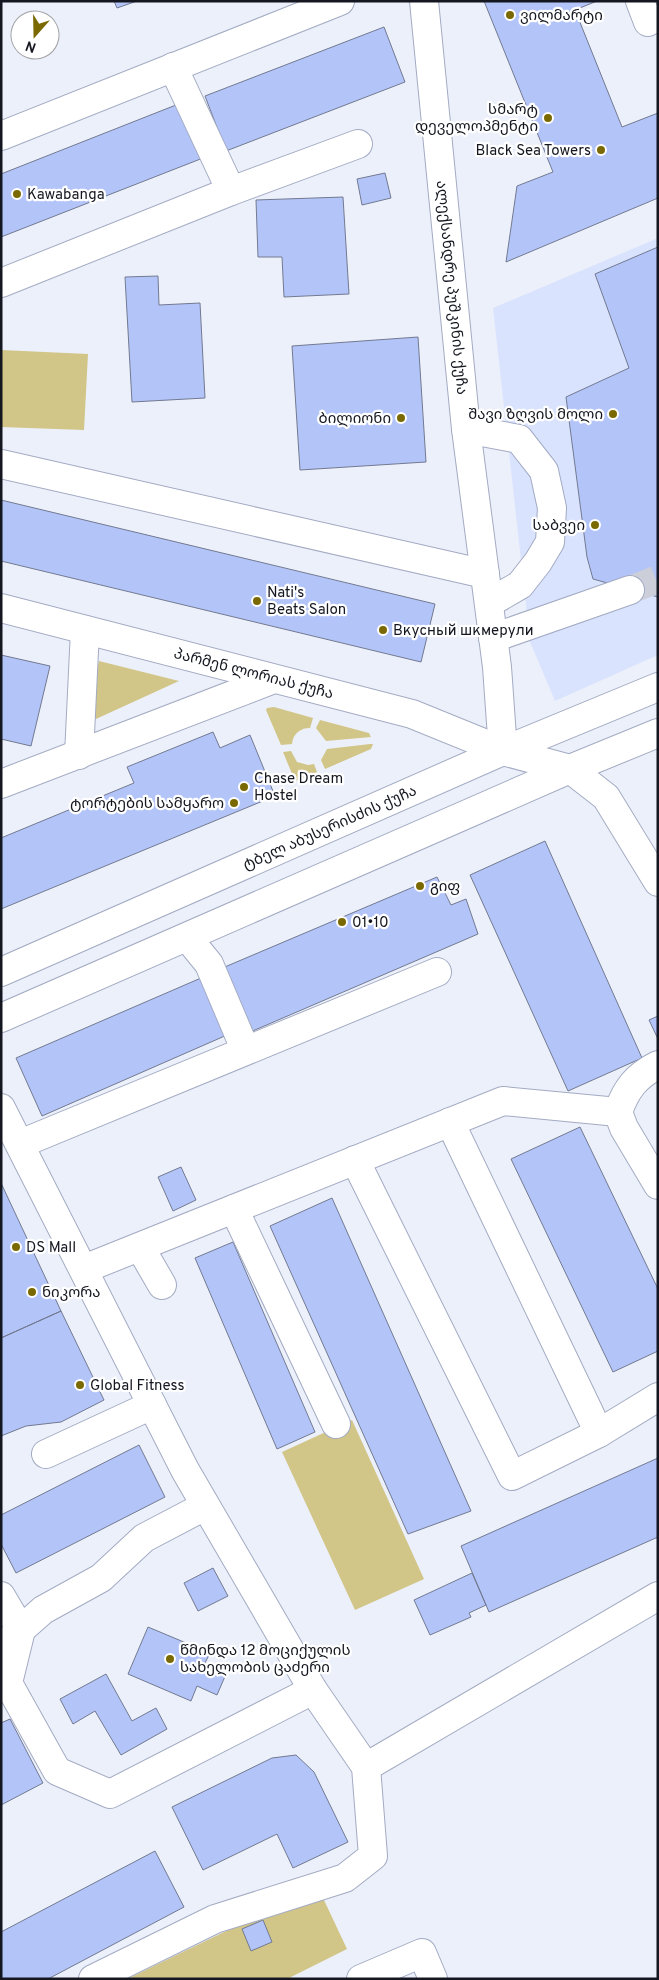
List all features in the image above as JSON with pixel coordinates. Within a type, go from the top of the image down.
[{"type":"street","points":[[1,136],[340,1]]},
{"type":"street","name":"ალექსანდრე პუშკინის ქუჩა","points":[[424,1],[466,429],[489,603],[503,751]]},
{"type":"street","points":[[173,67],[231,191]]},
{"type":"street","points":[[1,283],[231,191],[358,144]]},
{"type":"street","points":[[466,429],[519,439],[544,471],[552,508],[550,542],[538,562],[520,585],[489,603]]},
{"type":"street","points":[[1,464],[485,574]]},
{"type":"street","points":[[493,638],[630,590]]},
{"type":"street","name":"პარმენ ლორიას ქუჩა","points":[[1,608],[412,714],[503,751],[570,769]]},
{"type":"street","points":[[79,755],[85,630]]},
{"type":"street","points":[[1,784],[274,679]]},
{"type":"street","name":"ტბელ აბუსერისძის ქუჩა","points":[[1,972],[503,751],[658,687]]},
{"type":"street","points":[[1,1018],[570,769],[658,733]]},
{"type":"street","points":[[570,769],[606,797],[658,882]]},
{"type":"street","points":[[186,937],[209,964],[245,1049]]},
{"type":"street","points":[[20,1144],[245,1049],[437,972]]},
{"type":"street","points":[[658,1065],[641,1074],[624,1096],[618,1112],[624,1128],[658,1185]]},
{"type":"street","points":[[84,1269],[503,1101],[618,1112]]},
{"type":"street","points":[[1,1108],[205,1506],[313,1690],[366,1767],[373,1856],[345,1878],[215,1919],[93,1979]]},
{"type":"street","points":[[450,1122],[599,1433]]},
{"type":"street","points":[[355,1160],[512,1476],[599,1433],[658,1397]]},
{"type":"street","points":[[234,1209],[336,1424]]},
{"type":"street","points":[[140,1247],[162,1285]]},
{"type":"street","points":[[46,1454],[152,1405]]},
{"type":"street","points":[[11,1638],[43,1610],[101,1578],[144,1538],[205,1506]]},
{"type":"street","points":[[1,1596],[11,1638],[8,1683],[57,1771],[110,1794],[313,1690]]},
{"type":"street","points":[[366,1767],[658,1596]]},
{"type":"street","points":[[361,1979],[422,1953],[433,1979]]},
{"type":"shaded area","points":[[658,238],[658,655],[555,701],[530,642],[493,308]]},
{"type":"shaded area","points":[[1,350],[88,354],[84,430],[1,427]]},
{"type":"shaded area","points":[[99,661],[179,681],[85,724]]},
{"type":"shaded area","points":[[274,707],[313,718],[310,728],[298,732],[292,744],[281,745],[266,710],[267,708]]},
{"type":"shaded area","points":[[320,720],[369,733],[371,737],[326,741],[316,728]]},
{"type":"shaded area","points":[[373,744],[371,749],[325,769],[321,760],[327,749]]},
{"type":"shaded area","points":[[291,751],[297,762],[308,765],[314,764],[317,772],[295,781],[283,752]]},
{"type":"shaded area","points":[[352,1420],[424,1579],[355,1610],[282,1452]]},
{"type":"shaded area","points":[[323,1898],[347,1949],[287,1979],[127,1979],[253,1918]]},
{"type":"building","points":[[114,1],[137,1],[117,8]]},
{"type":"building","name":"Black Sea Towers","points":[[484,1],[597,1],[575,10],[622,127],[658,113],[658,198],[506,262],[517,186],[553,172]]},
{"type":"building","points":[[384,27],[405,82],[226,151],[205,96]]},
{"type":"building","points":[[181,103],[203,158],[1,237],[1,174]]},
{"type":"building","points":[[385,173],[391,198],[362,205],[357,179]]},
{"type":"building","points":[[343,197],[349,294],[284,297],[282,257],[258,257],[256,200]]},
{"type":"building","name":"შავი ზღვის მოლი","points":[[658,247],[658,597],[593,579],[587,557],[566,397],[629,368],[595,274]]},
{"type":"building","points":[[158,276],[159,305],[200,303],[205,398],[132,402],[125,277]]},
{"type":"building","points":[[418,337],[426,462],[300,470],[292,346]]},
{"type":"building","points":[[1,500],[435,604],[421,662],[1,561]]},
{"type":"building","points":[[1,655],[50,666],[31,746],[1,739]]},
{"type":"building","points":[[213,732],[220,748],[250,735],[275,796],[1,909],[1,838],[134,783],[127,767]]},
{"type":"building","points":[[545,841],[642,1058],[568,1091],[470,875]]},
{"type":"building","points":[[437,877],[451,905],[466,899],[478,934],[248,1033],[220,969]]},
{"type":"building","points":[[201,978],[227,1035],[42,1116],[16,1058]]},
{"type":"building","points":[[658,1016],[658,1039],[649,1020]]},
{"type":"building","points":[[580,1127],[658,1289],[658,1351],[613,1372],[511,1159]]},
{"type":"building","points":[[181,1167],[196,1200],[173,1211],[158,1177]]},
{"type":"building","name":"DS Mall","points":[[1,1183],[61,1311],[1,1338]]},
{"type":"building","points":[[332,1198],[471,1511],[408,1534],[270,1226]]},
{"type":"building","points":[[233,1242],[315,1432],[277,1449],[195,1258]]},
{"type":"building","points":[[61,1311],[104,1400],[61,1422],[26,1426],[1,1436],[1,1338]]},
{"type":"building","points":[[139,1445],[165,1497],[16,1573],[1,1544],[1,1515]]},
{"type":"building","points":[[658,1458],[658,1537],[489,1612],[461,1546]]},
{"type":"building","points":[[213,1568],[228,1596],[198,1611],[184,1583]]},
{"type":"building","points":[[472,1573],[486,1605],[469,1613],[471,1617],[430,1635],[414,1600]]},
{"type":"building","name":"წმინდა 12 მოციქულის სახელობის ცაძერი","points":[[148,1627],[210,1653],[204,1665],[226,1674],[217,1695],[197,1686],[191,1701],[128,1674]]},
{"type":"building","points":[[106,1674],[132,1721],[156,1708],[167,1729],[121,1755],[95,1711],[73,1724],[60,1699]]},
{"type":"building","points":[[10,1719],[43,1783],[1,1805],[1,1723]]},
{"type":"building","points":[[296,1755],[314,1772],[348,1842],[293,1868],[277,1834],[203,1870],[172,1807],[272,1758]]},
{"type":"building","points":[[155,1851],[184,1907],[48,1979],[1,1979],[1,1932]]},
{"type":"building","points":[[263,1920],[272,1942],[251,1951],[242,1929]]},
{"type":"tunnel","points":[[630,590],[658,579]]},
{"type":"place","name":"ვილმარტი","points":[[510,15]]},
{"type":"place","name":"სმარტ დეველოპმენტი","points":[[548,118]]},
{"type":"place","name":"Black Sea Towers","points":[[601,150]]},
{"type":"place","name":"Kawabanga","points":[[17,194]]},
{"type":"place","name":"შავი ზღვის მოლი","points":[[613,414]]},
{"type":"place","name":"ბილიონი","points":[[401,418]]},
{"type":"place","name":"საბვეი","points":[[595,525]]},
{"type":"place","name":"Nati's Beats Salon","points":[[257,601]]},
{"type":"place","name":"Вкусный шкмерули","points":[[383,630]]},
{"type":"place","name":"Chase Dream Hostel","points":[[244,787]]},
{"type":"place","name":"ტორტების სამყარო","points":[[234,803]]},
{"type":"place","name":"გიფ","points":[[420,886]]},
{"type":"place","name":"01•10","points":[[342,922]]},
{"type":"place","name":"DS Mall","points":[[16,1247]]},
{"type":"place","name":"ნიკორა","points":[[32,1292]]},
{"type":"place","name":"Global Fitness","points":[[80,1385]]},
{"type":"place","name":"წმინდა 12 მოციქულის სახელობის ცაძერი","points":[[170,1659]]}]
